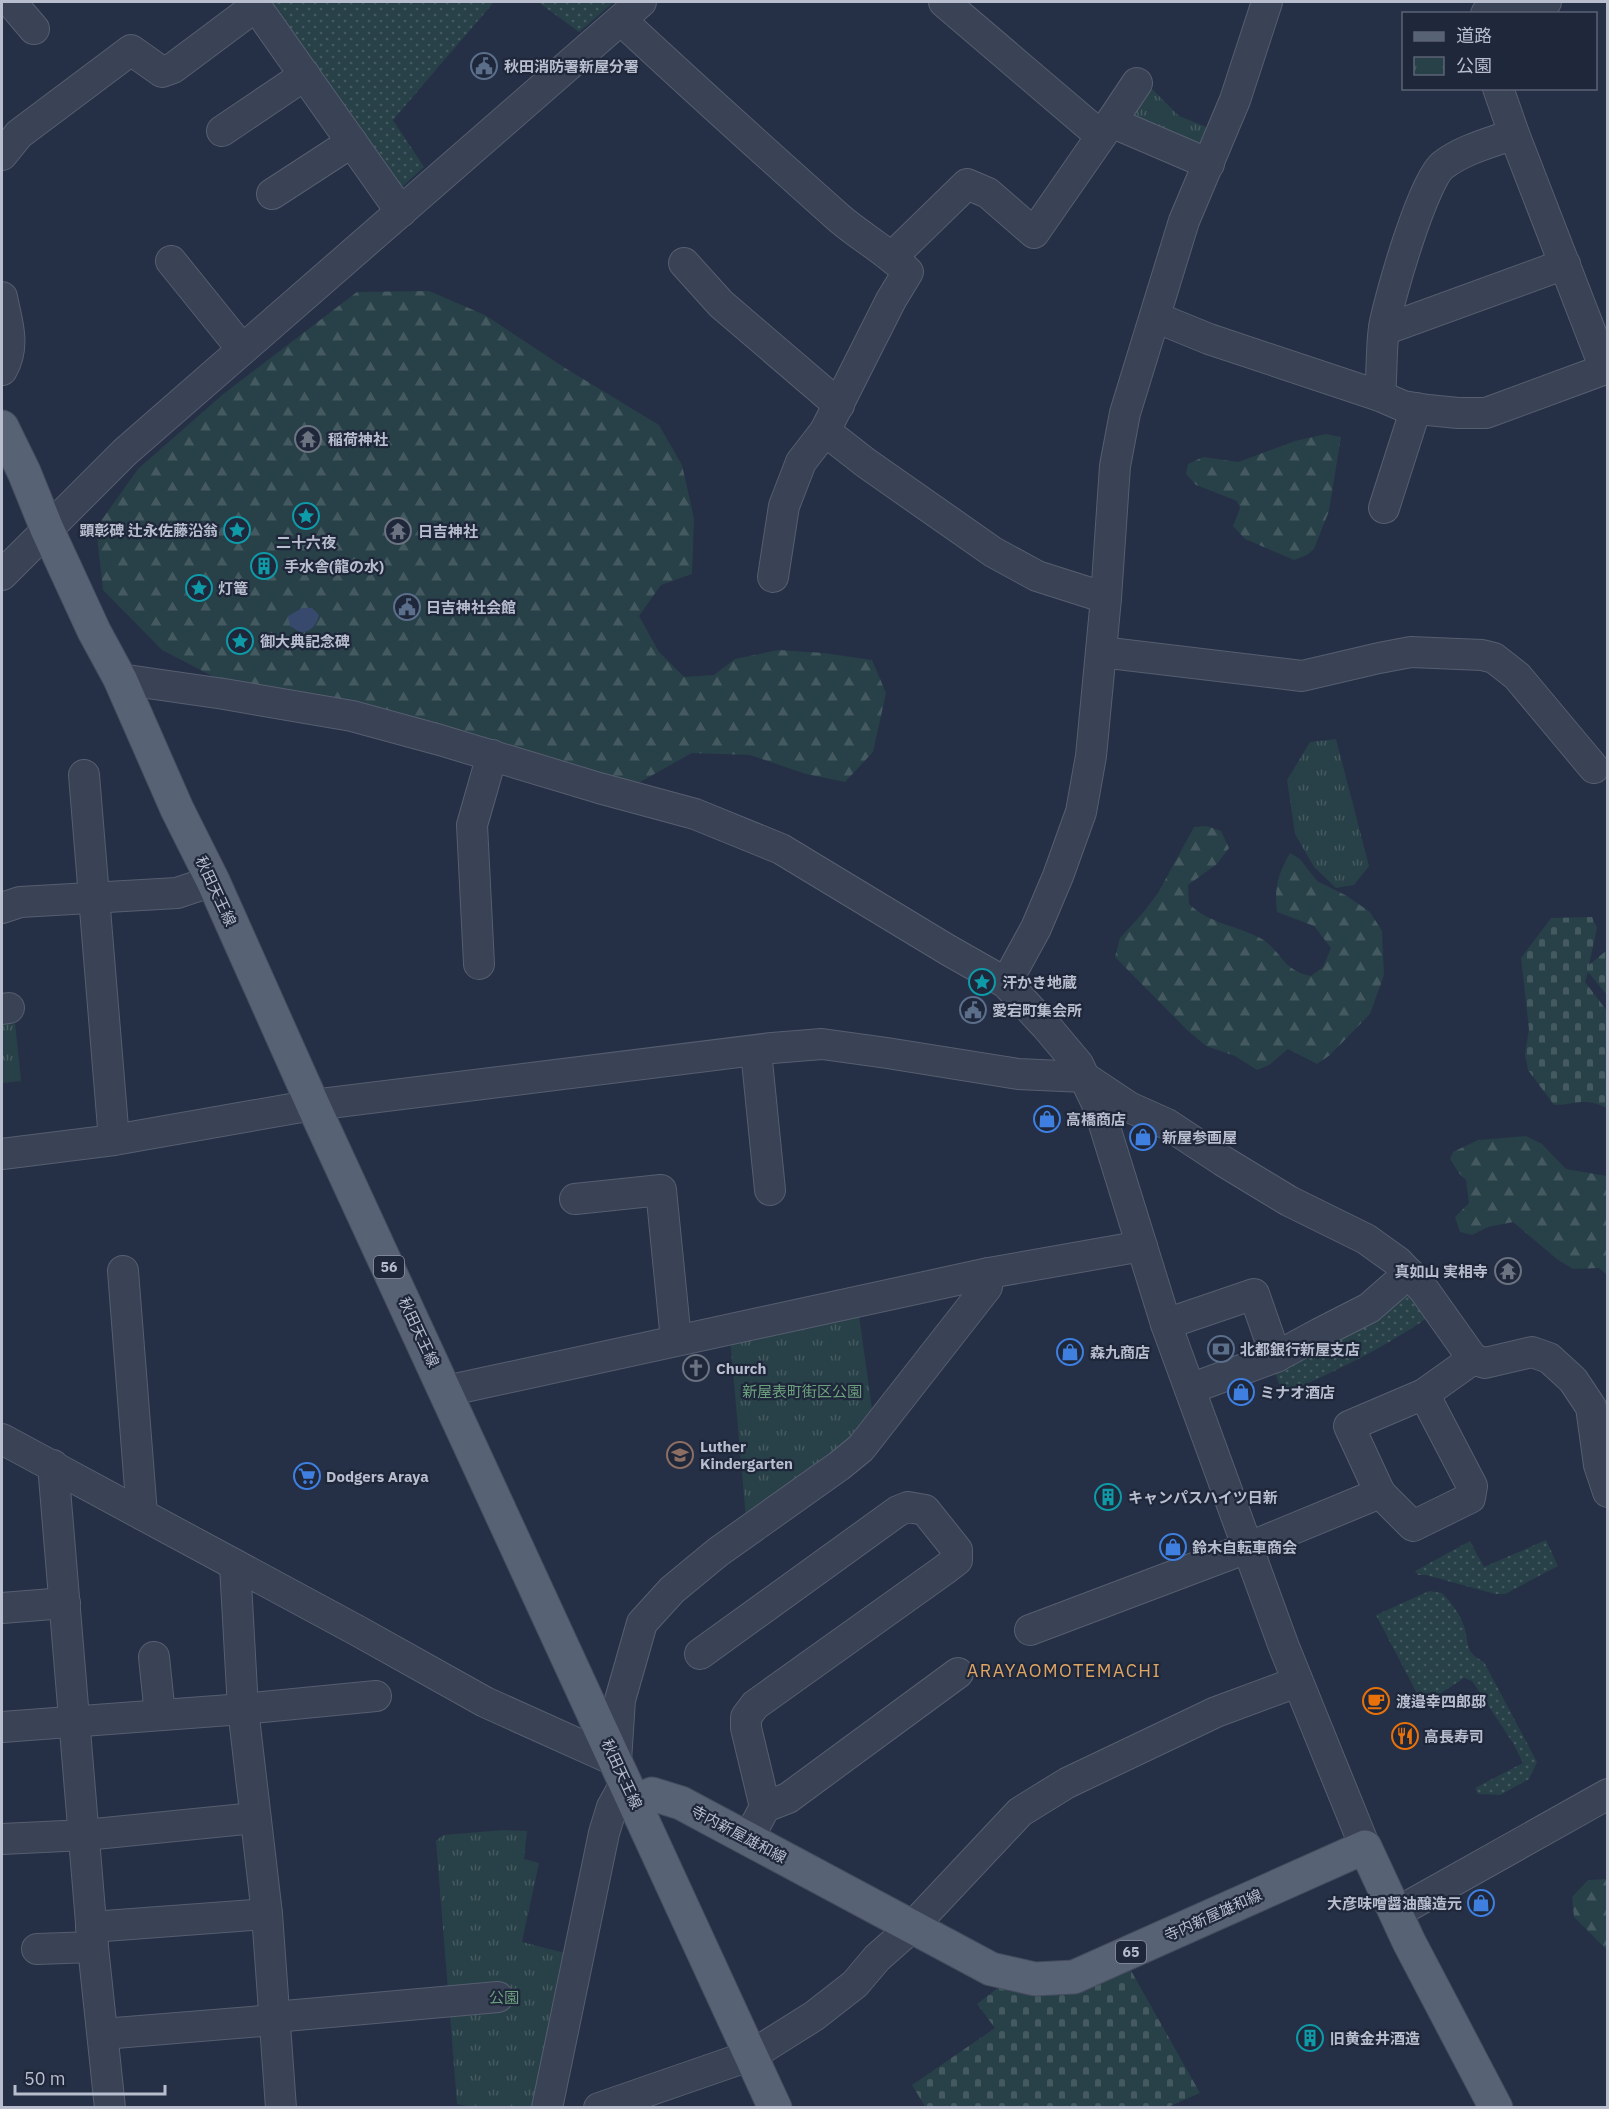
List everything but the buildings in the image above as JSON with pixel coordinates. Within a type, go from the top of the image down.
[{"type":"main road","name":"秋田天王線","points":[[2,428],[24,472],[47,529],[94,631],[120,679],[177,808],[213,881],[313,1105],[775,2108]]},
{"type":"main road","name":"寺内新屋雄和線","points":[[626,1781],[652,1794],[681,1803],[991,1969],[1035,1979],[1074,1977],[1365,1847]]},
{"type":"main road","points":[[1365,1847],[1446,2016],[1496,2108]]},
{"type":"street","points":[[11,2],[34,29]]},
{"type":"street","points":[[945,2],[1106,129],[1209,164]]},
{"type":"street","points":[[1006,983],[1036,928],[1081,812],[1091,756],[1106,598],[1115,466],[1125,413],[1184,221],[1235,100],[1266,2]]},
{"type":"street","points":[[1487,12],[1546,2]]},
{"type":"street","points":[[2,155],[19,134],[131,50],[162,72],[173,68],[255,4],[401,212]]},
{"type":"street","points":[[2,575],[125,452],[631,11],[719,111],[850,227],[892,256],[908,272],[891,300],[825,431],[801,462],[784,506],[772,577]]},
{"type":"street","points":[[222,131],[305,75]]},
{"type":"street","points":[[892,256],[967,184],[988,193],[1034,233],[1137,83]]},
{"type":"street","points":[[1155,317],[1209,339],[1380,396],[1403,406],[1458,413],[1486,413],[1606,369],[1499,90]]},
{"type":"street","points":[[1380,396],[1384,330],[1389,302],[1428,186],[1441,166],[1468,150],[1514,134]]},
{"type":"street","points":[[272,194],[352,142]]},
{"type":"street","points":[[171,261],[242,349]]},
{"type":"street","points":[[684,263],[721,304],[839,405]]},
{"type":"street","points":[[1384,330],[1565,264]]},
{"type":"street","points":[[2,297],[10,338],[8,358],[2,370]]},
{"type":"street","points":[[1384,508],[1416,408]]},
{"type":"street","points":[[825,431],[866,463],[993,552],[1037,576],[1106,598]]},
{"type":"street","points":[[1101,652],[1302,676],[1411,652],[1482,655],[1494,658],[1517,676],[1594,768]]},
{"type":"street","points":[[120,679],[352,716],[695,814],[781,849],[1006,983],[1078,1064],[1099,1108],[1166,1324],[1297,1682],[1365,1847]]},
{"type":"street","points":[[479,964],[472,825],[492,755]]},
{"type":"street","points":[[84,775],[114,1140]]},
{"type":"street","points":[[2,909],[20,902],[177,893],[213,881]]},
{"type":"street","points":[[2,1154],[114,1140],[313,1105],[756,1050],[822,1044],[1018,1074],[1084,1077],[1129,1107],[1167,1124],[1289,1201],[1366,1239],[1398,1262],[1424,1290],[1473,1359],[1485,1363],[1532,1352],[1549,1358],[1574,1380],[1591,1407],[1599,1465],[1608,1492]]},
{"type":"street","points":[[756,1050],[770,1190]]},
{"type":"street","points":[[575,1199],[660,1190],[676,1340]]},
{"type":"street","points":[[446,1391],[988,1273],[1142,1246]]},
{"type":"street","points":[[123,1271],[142,1514]]},
{"type":"street","points":[[547,2108],[604,1833],[612,1807],[626,1781],[620,1700],[642,1623],[672,1590],[718,1552],[861,1448],[987,1287],[988,1273]]},
{"type":"street","points":[[1190,1389],[1275,1357],[1369,1308],[1409,1273]]},
{"type":"street","points":[[1166,1324],[1254,1294],[1275,1357]]},
{"type":"street","points":[[1424,1394],[1472,1486],[1470,1498],[1413,1526],[1380,1493],[1349,1426],[1424,1394],[1473,1359]]},
{"type":"street","points":[[2,1439],[626,1781]]},
{"type":"street","points":[[53,1465],[92,1937],[110,2108]]},
{"type":"street","points":[[1030,1630],[1247,1548],[1380,1493]]},
{"type":"street","points":[[700,1654],[898,1511],[908,1507],[925,1510],[957,1550],[957,1560],[944,1570],[754,1705],[746,1717],[746,1728],[765,1807]]},
{"type":"street","points":[[235,1565],[243,1709],[267,1914],[281,2108]]},
{"type":"street","points":[[2,1608],[64,1603]]},
{"type":"street","points":[[154,1657],[160,1715]]},
{"type":"street","points":[[748,1839],[765,1807],[788,1798],[958,1673]]},
{"type":"street","points":[[599,2108],[653,2100],[752,2055],[814,2016],[855,1984],[877,1958],[912,1926],[1020,1812],[1068,1783],[1216,1712],[1297,1682]]},
{"type":"street","points":[[2,1727],[243,1709],[376,1696]]},
{"type":"street","points":[[1396,1913],[1608,1794]]},
{"type":"street","points":[[2,1839],[85,1835],[255,1818]]},
{"type":"street","points":[[37,1949],[92,1937],[267,1914]]},
{"type":"street","points":[[103,2034],[498,1996]]},
{"type":"green space","points":[[272,2],[494,2],[393,120],[424,167],[400,189]]},
{"type":"green space","points":[[538,2],[614,2],[579,32]]},
{"type":"green space","points":[[1151,88],[1179,116],[1209,128],[1199,146],[1133,123],[1129,112]]},
{"type":"green space","points":[[429,291],[485,315],[565,368],[659,425],[682,465],[694,518],[692,574],[661,585],[639,616],[659,652],[684,677],[714,675],[735,659],[778,650],[824,653],[872,660],[886,693],[873,752],[845,782],[806,774],[750,755],[692,753],[633,786],[218,679],[162,650],[103,590],[96,528],[138,469],[222,395],[357,292]]},
{"type":"green space","points":[[1326,434],[1341,437],[1329,511],[1314,549],[1307,555],[1294,560],[1245,539],[1233,526],[1240,508],[1237,501],[1196,485],[1186,474],[1188,464],[1203,457],[1238,462],[1295,441]]},
{"type":"green space","points":[[1336,739],[1369,866],[1354,885],[1336,888],[1314,867],[1295,834],[1287,780],[1310,742]]},
{"type":"green space","points":[[1207,826],[1221,831],[1229,848],[1217,864],[1188,885],[1189,904],[1214,920],[1260,938],[1293,969],[1311,976],[1323,967],[1331,948],[1314,926],[1277,912],[1278,881],[1290,853],[1300,859],[1317,881],[1347,896],[1370,912],[1382,931],[1384,975],[1370,1014],[1330,1055],[1317,1064],[1288,1049],[1269,1065],[1257,1070],[1235,1056],[1206,1046],[1187,1030],[1115,957],[1120,938],[1158,893],[1194,827]]},
{"type":"green space","points":[[1592,917],[1597,928],[1589,965],[1607,950],[1607,995],[1588,972],[1585,982],[1607,1011],[1607,1108],[1586,1102],[1554,1105],[1528,1070],[1525,1054],[1529,1029],[1521,958],[1551,918]]},
{"type":"green space","points":[[14,1012],[21,1081],[2,1083],[2,1013]]},
{"type":"green space","points":[[1526,1136],[1542,1144],[1566,1169],[1607,1176],[1607,1275],[1599,1268],[1573,1269],[1558,1260],[1513,1222],[1488,1227],[1472,1235],[1460,1232],[1455,1217],[1469,1203],[1466,1180],[1450,1159],[1453,1152],[1478,1140]]},
{"type":"green space","points":[[1405,1289],[1430,1316],[1359,1359],[1283,1394],[1271,1363]]},
{"type":"green space","name":"新屋表町街区公園","points":[[858,1308],[872,1409],[835,1455],[746,1518],[730,1338]]},
{"type":"green space","points":[[1546,1540],[1558,1566],[1505,1594],[1495,1594],[1426,1575],[1418,1575],[1415,1571],[1470,1541],[1484,1567]]},
{"type":"green space","points":[[1429,1591],[1442,1593],[1458,1613],[1464,1626],[1470,1651],[1484,1662],[1537,1762],[1529,1779],[1500,1795],[1478,1794],[1475,1788],[1523,1763],[1513,1743],[1472,1681],[1464,1678],[1423,1705],[1376,1615]]},
{"type":"green space","name":"公園","points":[[504,1830],[527,1831],[524,1859],[539,1863],[522,1942],[569,1954],[537,2107],[477,2108],[457,2104],[436,1841],[443,1835]]},
{"type":"green space","points":[[1607,1879],[1608,1949],[1606,1949],[1574,1917],[1572,1897],[1588,1880]]},
{"type":"green space","points":[[1125,1960],[1200,2093],[1168,2107],[926,2108],[912,2085],[995,2028],[977,2004],[1004,1983]]},
{"type":"water","points":[[302,608],[312,608],[319,615],[313,627],[301,633],[290,626],[288,616]]},
{"type":"place","name":"秋田消防署新屋分署","points":[[484,66]]},
{"type":"place","name":"稲荷神社","points":[[308,439]]},
{"type":"place","name":"二十六夜","points":[[306,516]]},
{"type":"place","name":"顕彰碑 辻永佐藤沿翁","points":[[237,530]]},
{"type":"place","name":"日吉神社","points":[[398,531]]},
{"type":"place","name":"手水舎(龍の水)","points":[[264,566]]},
{"type":"place","name":"灯篭","points":[[199,588]]},
{"type":"place","name":"日吉神社会館","points":[[407,607]]},
{"type":"place","name":"御大典記念碑","points":[[240,641]]},
{"type":"place","name":"汗かき地蔵","points":[[982,982]]},
{"type":"place","name":"愛宕町集会所","points":[[973,1010]]},
{"type":"place","name":"高橋商店","points":[[1047,1119]]},
{"type":"place","name":"新屋参画屋","points":[[1143,1137]]},
{"type":"place","name":"真如山 実相寺","points":[[1508,1271]]},
{"type":"place","name":"北都銀行新屋支店","points":[[1221,1349]]},
{"type":"place","name":"森九商店","points":[[1070,1352]]},
{"type":"place","name":"Church","points":[[696,1368]]},
{"type":"place","name":"ミナオ酒店","points":[[1241,1392]]},
{"type":"place","name":"Luther Kindergarten","points":[[680,1455]]},
{"type":"place","name":"Dodgers Araya","points":[[307,1476]]},
{"type":"place","name":"キャンパスハイツ日新","points":[[1108,1497]]},
{"type":"place","name":"鈴木自転車商会","points":[[1173,1547]]},
{"type":"place","name":"渡邉幸四郎邸","points":[[1376,1701]]},
{"type":"place","name":"高長寿司","points":[[1405,1736]]},
{"type":"place","name":"大彦味噌醤油醸造元","points":[[1481,1903]]},
{"type":"place","name":"旧黄金井酒造","points":[[1310,2038]]},
{"type":"district","name":"ARAYAOMOTEMACHI","points":[[1064,1670]]}]
